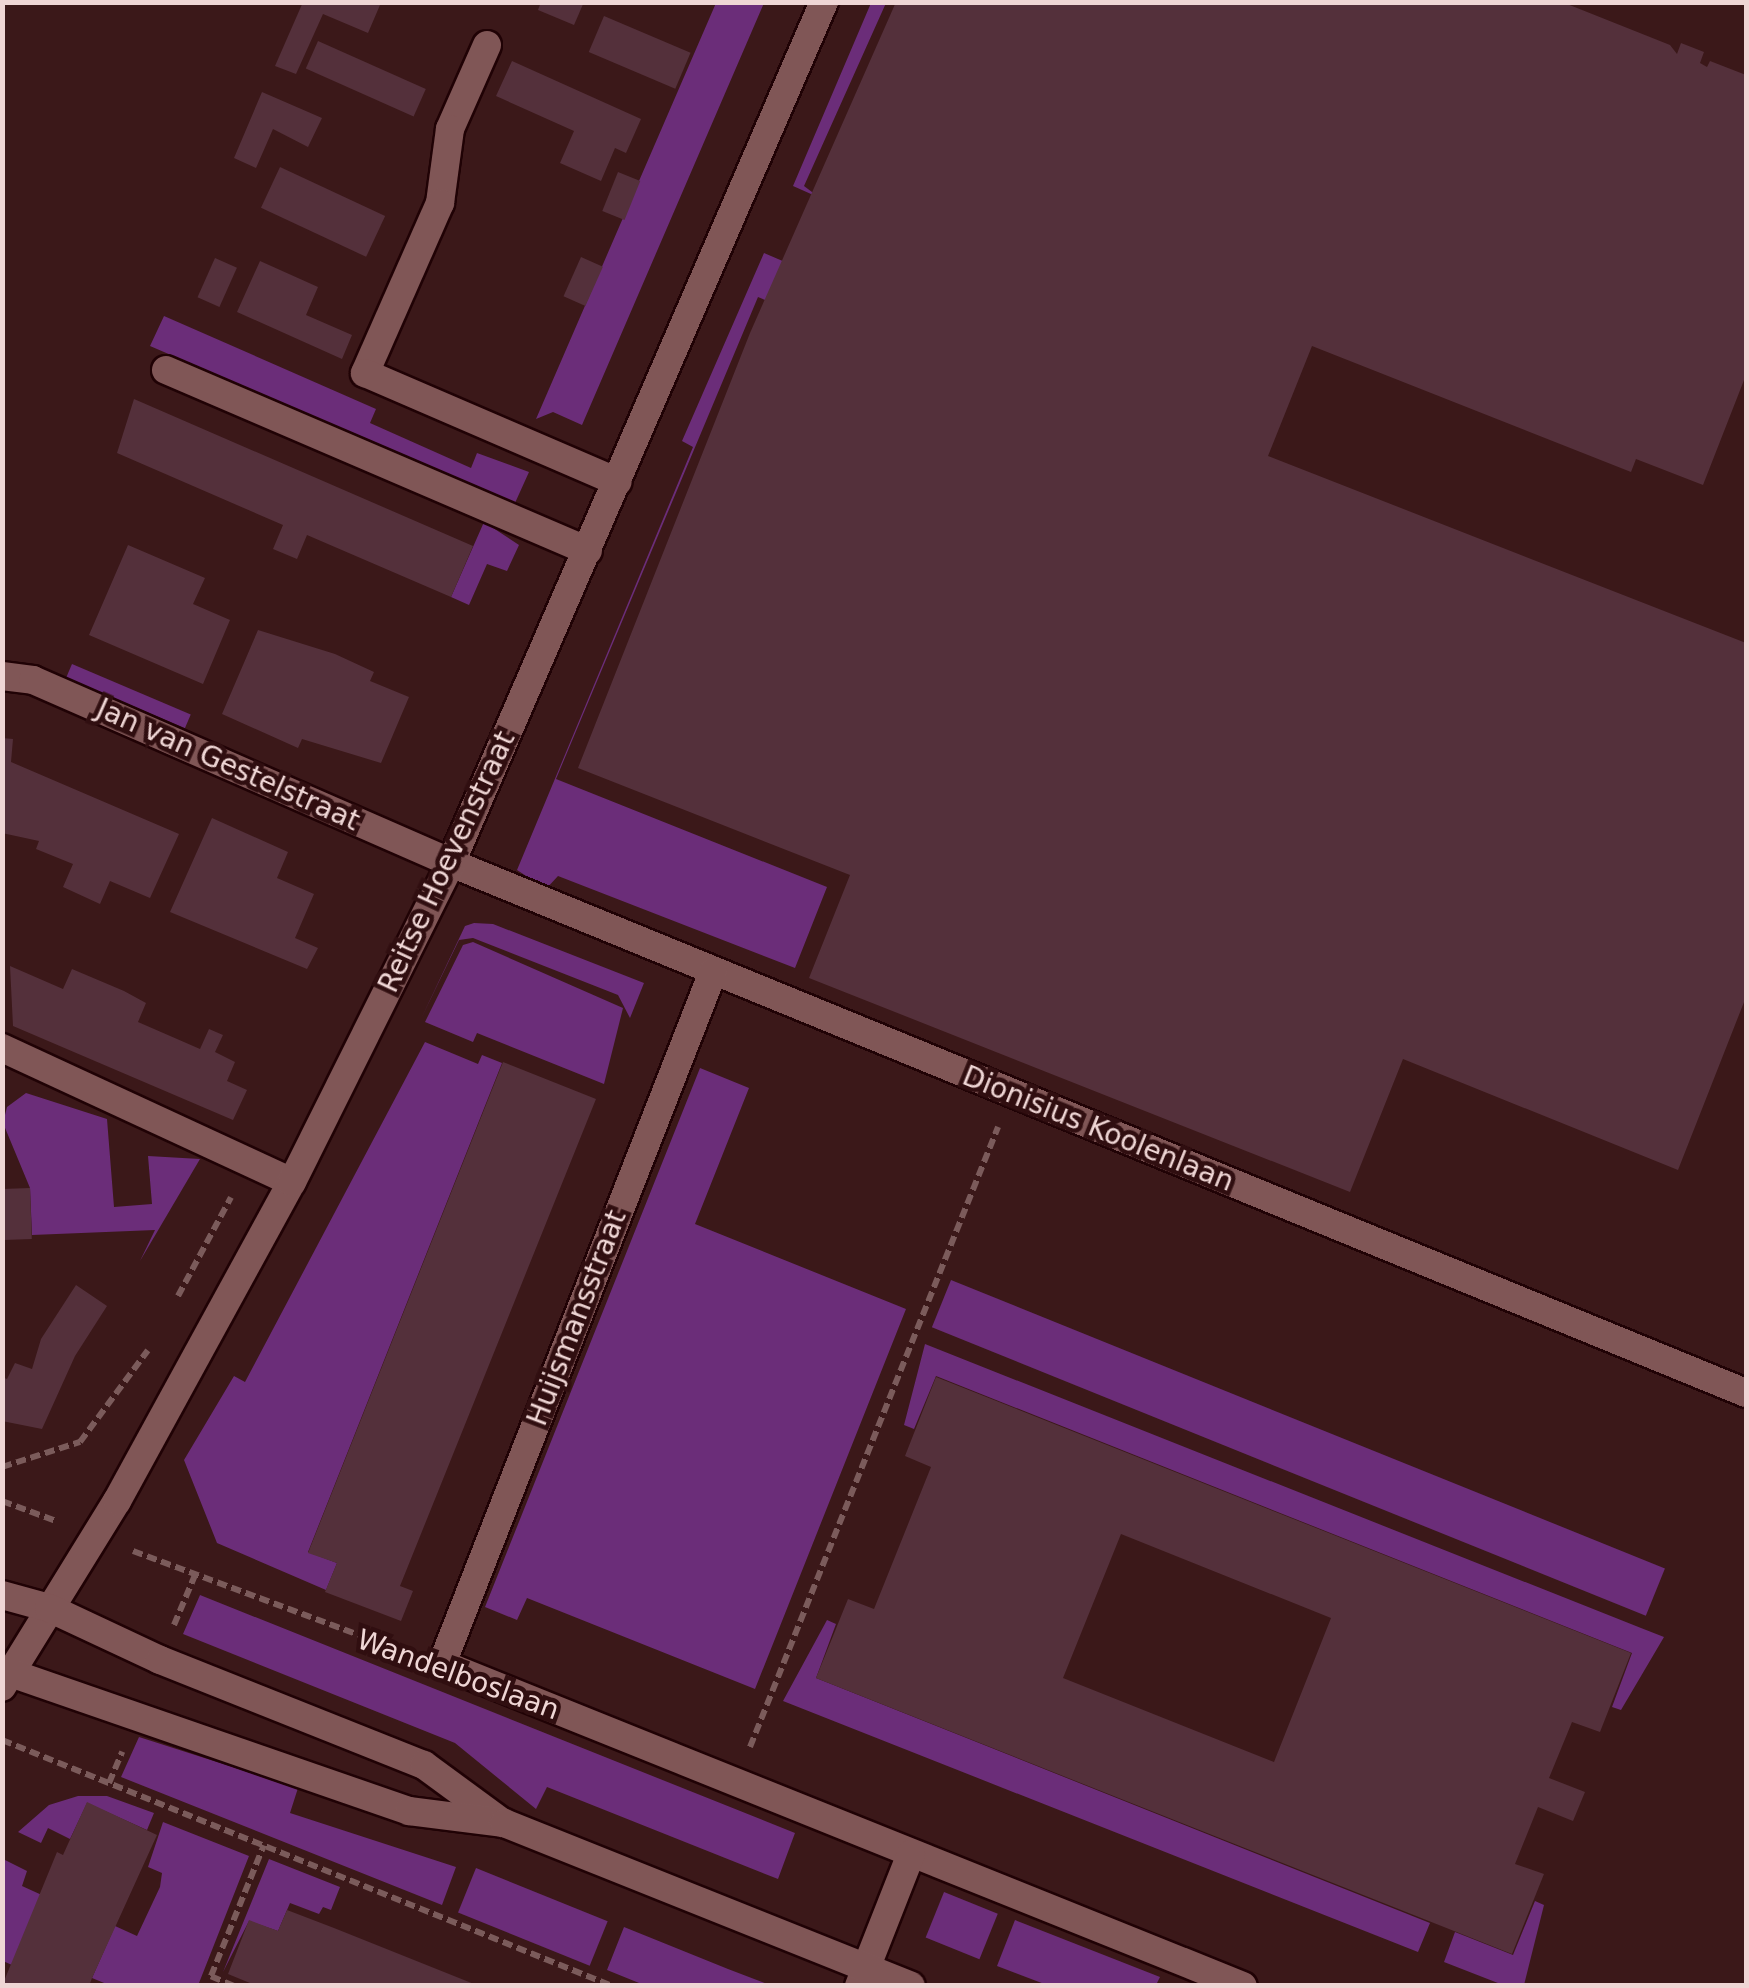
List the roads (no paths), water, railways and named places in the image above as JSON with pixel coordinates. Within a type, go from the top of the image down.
[{"type":"street","name":"Reitse Hoevenstraat","points":[[5,1676],[97,1536],[292,1182],[451,863],[824,2]]},
{"type":"street","points":[[487,44],[450,128],[440,203],[365,372],[618,482]]},
{"type":"street","points":[[166,370],[588,552]]},
{"type":"street","name":"Jan van Gestelstraat","points":[[2,676],[34,680],[451,863]]},
{"type":"street","name":"Dionisius Koolenlaan","points":[[451,863],[1746,1394]]},
{"type":"street","name":"Huijsmansstraat","points":[[442,1664],[713,972]]},
{"type":"street","points":[[2,1048],[252,1158],[292,1182]]},
{"type":"street","points":[[2,1595],[49,1608],[160,1660],[424,1765],[504,1824],[862,1976],[911,1986]]},
{"type":"street","name":"Wandelboslaan","points":[[442,1664],[1244,1986]]},
{"type":"street","points":[[5,1676],[409,1811],[504,1824]]},
{"type":"street","points":[[862,1976],[910,1854]]}]
